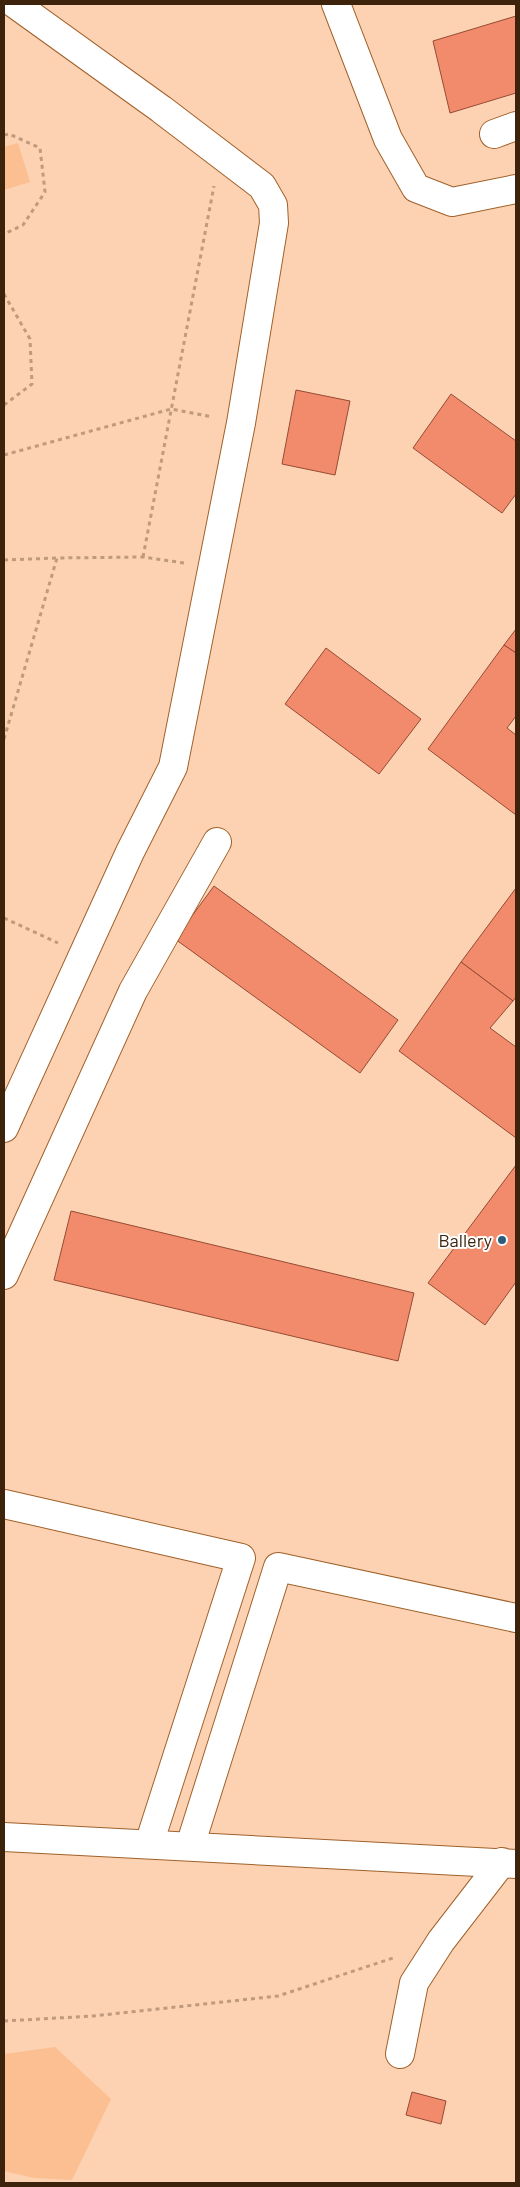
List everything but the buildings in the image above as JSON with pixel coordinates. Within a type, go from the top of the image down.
[{"type":"street","points":[[4,1128],[130,852],[173,767],[241,423],[274,223],[273,205],[262,186],[15,4]]},
{"type":"street","points":[[336,4],[388,139],[416,188],[452,202],[516,189]]},
{"type":"street","points":[[4,1275],[132,992],[217,842]]},
{"type":"street","points":[[4,1504],[278,1567],[516,1618]]},
{"type":"street","points":[[150,1844],[241,1558]]},
{"type":"street","points":[[190,1846],[278,1567]]},
{"type":"street","points":[[4,1837],[509,1863]]},
{"type":"street","points":[[400,2054],[414,1983],[441,1941],[509,1863]]},
{"type":"path","points":[[4,135],[9,134],[40,148],[45,192],[23,225],[4,234]]},
{"type":"path","points":[[143,557],[220,154]]},
{"type":"path","points":[[4,294],[30,339],[32,384],[4,405]]},
{"type":"path","points":[[4,454],[171,409],[241,423]]},
{"type":"path","points":[[4,560],[143,557],[213,568]]},
{"type":"path","points":[[4,740],[56,558]]},
{"type":"path","points":[[4,918],[83,955]]},
{"type":"path","points":[[4,2021],[93,2016],[278,1996],[441,1941]]},
{"type":"shaded area","points":[[18,143],[30,182],[4,190],[4,147]]},
{"type":"shaded area","points":[[55,2047],[111,2099],[72,2180],[34,2178],[4,2171],[4,2054]]},
{"type":"place","name":"Ballery","points":[[502,1240]]}]
